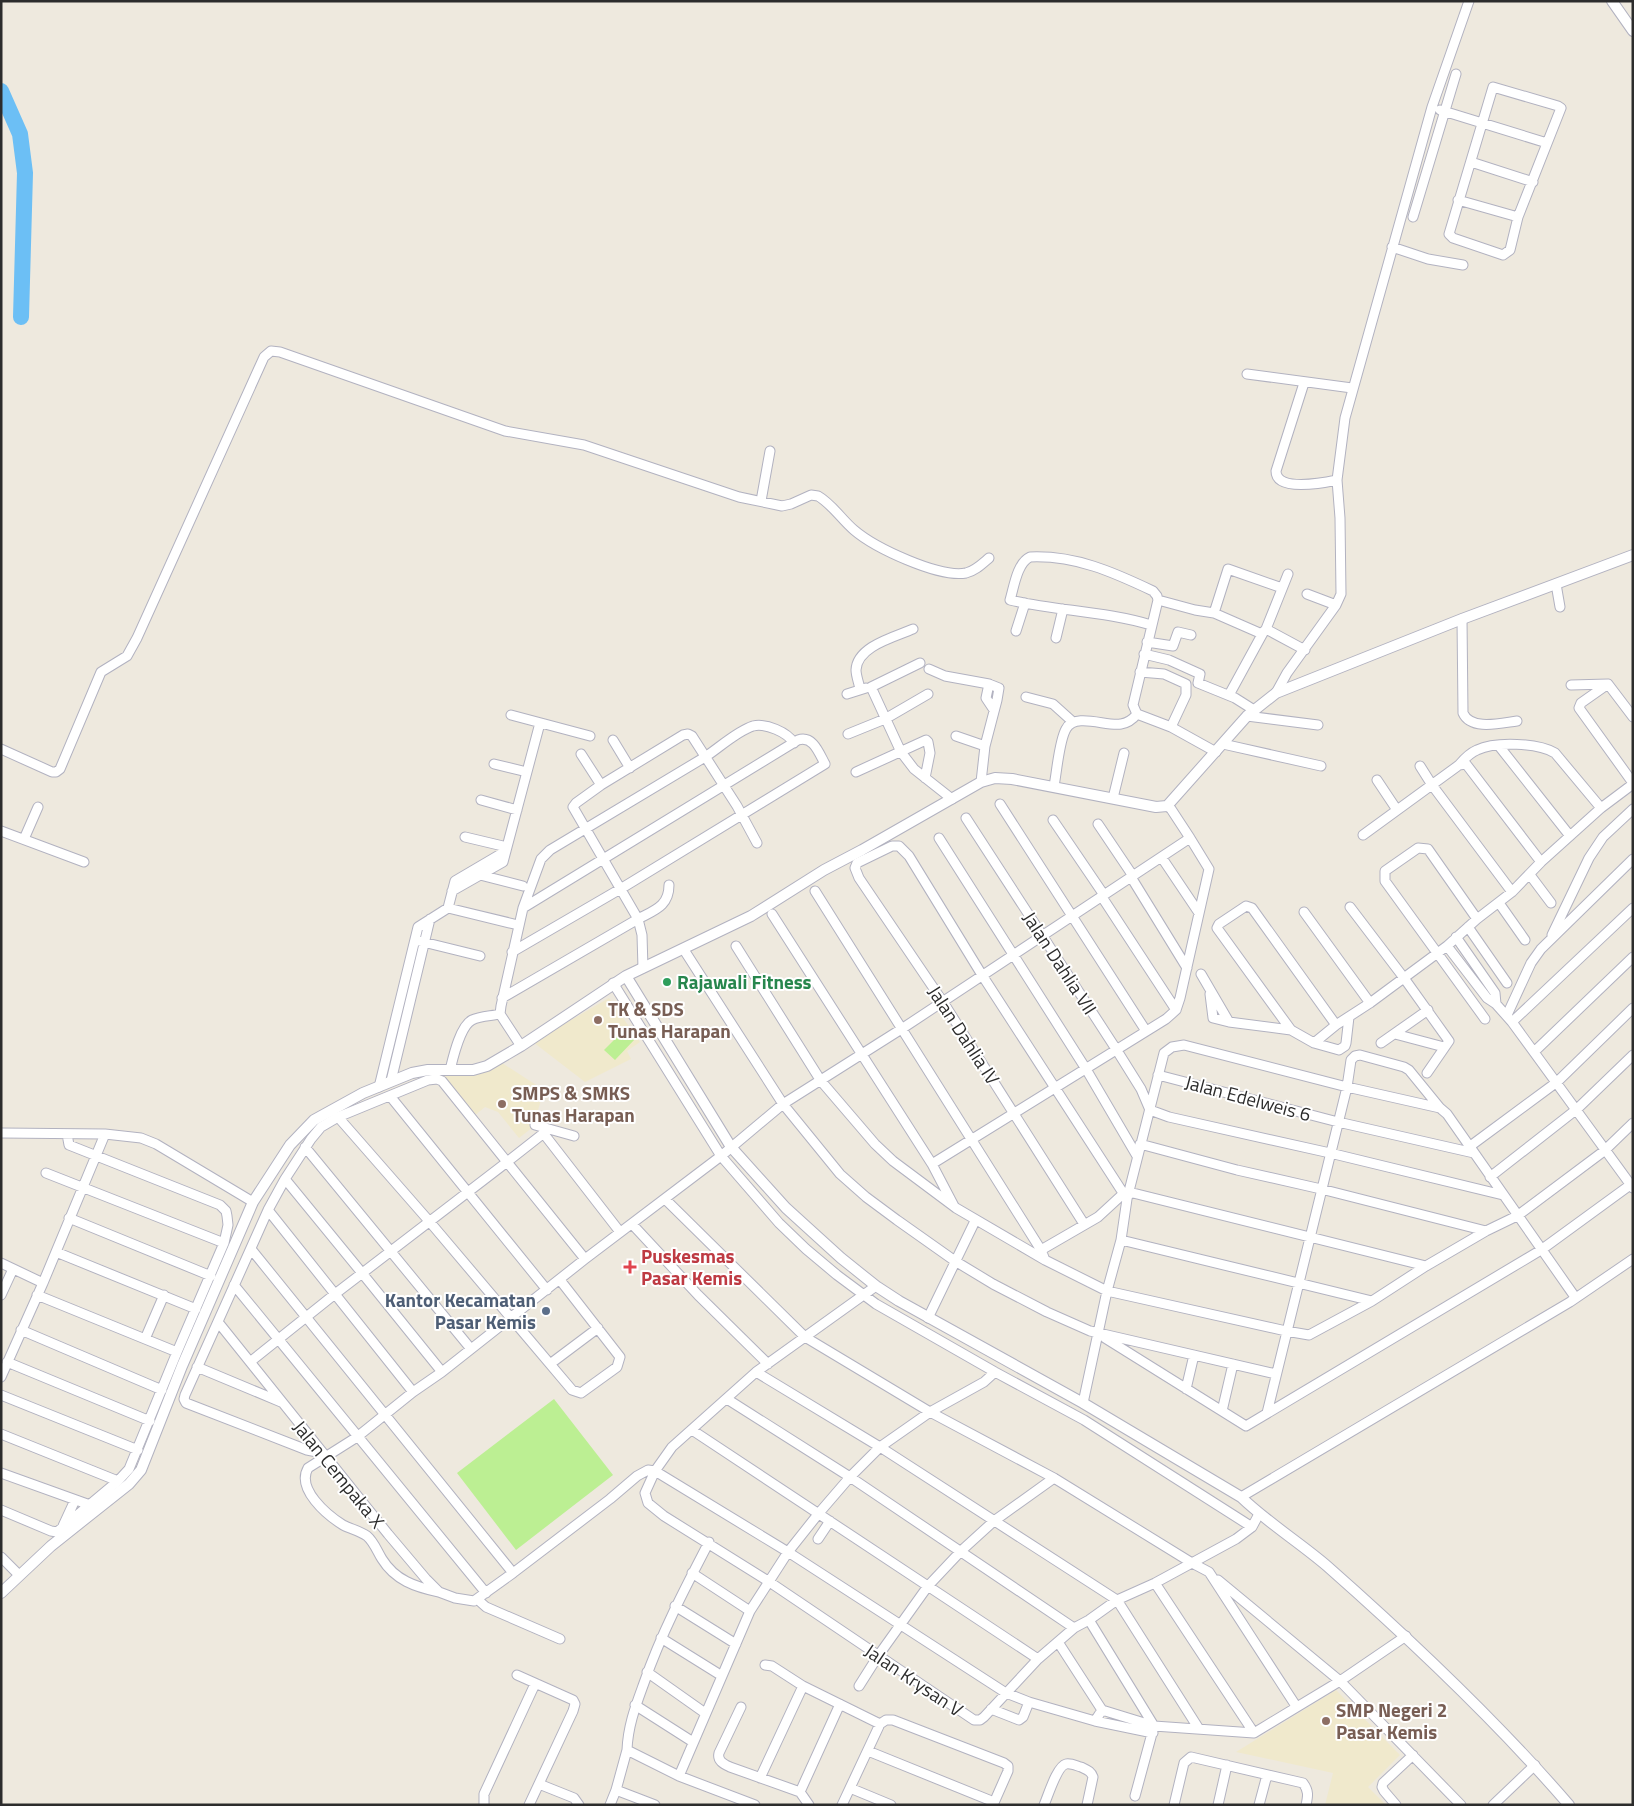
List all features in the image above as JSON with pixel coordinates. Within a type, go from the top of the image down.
[{"type":"street","points":[[1276,693],[1336,606],[1341,594],[1340,518],[1337,480],[1345,418],[1432,107],[1469,1]]},
{"type":"street","points":[[1612,1],[1633,31]]},
{"type":"street","points":[[1413,217],[1456,74]]},
{"type":"street","points":[[1493,87],[1560,107],[1533,182],[1518,217],[1510,250],[1503,254],[1451,237],[1450,230],[1458,200],[1482,122],[1493,87]]},
{"type":"street","points":[[1432,107],[1547,143]]},
{"type":"street","points":[[1471,162],[1533,182]]},
{"type":"street","points":[[1458,200],[1518,217]]},
{"type":"street","points":[[1392,247],[1428,259],[1463,265]]},
{"type":"street","points":[[1,749],[52,772],[58,771],[101,672],[127,656],[137,638],[264,358],[269,352],[280,352],[504,431],[584,445],[739,497],[787,506],[811,495],[818,496],[853,529],[877,547],[943,572],[967,573],[989,558]]},
{"type":"street","points":[[1247,374],[1352,388]]},
{"type":"street","points":[[1304,383],[1276,476],[1278,480],[1284,483],[1312,484],[1337,480]]},
{"type":"street","points":[[761,501],[770,451]]},
{"type":"street","points":[[1171,810],[1219,748],[1251,713],[1276,693],[1462,619],[1633,556]]},
{"type":"street","points":[[1151,625],[1124,617],[1010,600],[1022,562],[1030,557],[1034,557],[1089,564],[1107,570],[1153,592],[1157,596],[1158,600],[1133,705],[1137,714],[1219,748],[1321,766]]},
{"type":"street","points":[[1214,613],[1228,569],[1282,588]]},
{"type":"street","points":[[1229,695],[1264,632],[1288,574]]},
{"type":"street","points":[[1556,584],[1560,608]]},
{"type":"street","points":[[1307,594],[1336,606]]},
{"type":"street","points":[[1158,600],[1214,613],[1305,650]]},
{"type":"street","points":[[1016,631],[1025,603]]},
{"type":"street","points":[[1056,638],[1063,609]]},
{"type":"street","points":[[1462,619],[1463,713],[1465,718],[1476,724],[1517,721]]},
{"type":"street","points":[[860,689],[856,670],[861,655],[870,648],[913,628]]},
{"type":"street","points":[[1169,660],[1178,632],[1191,635]]},
{"type":"street","points":[[1147,642],[1173,646]]},
{"type":"street","points":[[1144,654],[1169,660],[1200,674],[1198,683],[1229,695],[1251,713],[1318,725]]},
{"type":"street","points":[[847,694],[871,687],[920,663]]},
{"type":"street","points":[[929,669],[945,676],[997,686],[999,690],[985,746],[981,782]]},
{"type":"street","points":[[1140,672],[1164,674],[1186,684],[1186,695],[1170,727]]},
{"type":"street","points":[[1571,685],[1608,684]]},
{"type":"street","points":[[1608,684],[1633,717]]},
{"type":"street","points":[[1314,1043],[1336,1025],[1370,1003],[1447,946],[1477,919],[1512,892],[1541,862],[1601,808],[1633,784],[1579,708],[1581,703],[1608,684]]},
{"type":"street","points":[[871,687],[901,752],[914,768],[952,799]]},
{"type":"street","points":[[848,734],[885,719],[928,694]]},
{"type":"street","points":[[1026,697],[1053,704],[1073,722]]},
{"type":"street","points":[[1054,786],[1066,726],[1073,722],[1085,721],[1123,724],[1132,720],[1137,714]]},
{"type":"street","points":[[511,715],[590,736]]},
{"type":"street","points":[[452,891],[503,862],[540,723]]},
{"type":"street","points":[[521,1046],[500,1014],[523,908],[543,856],[746,729],[754,726],[777,730],[790,738],[794,743]]},
{"type":"street","points":[[643,968],[642,935],[638,919],[622,888],[603,860],[573,806],[601,785],[686,734],[692,736],[758,843]]},
{"type":"street","points":[[956,736],[985,746]]},
{"type":"street","points":[[512,952],[622,888],[826,764],[810,740],[804,739],[794,743],[523,908]]},
{"type":"street","points":[[613,740],[630,768]]},
{"type":"street","points":[[856,772],[924,740],[928,742],[930,753],[925,778]]},
{"type":"street","points":[[1363,834],[1477,750],[1514,744],[1536,746],[1556,752],[1601,808]]},
{"type":"street","points":[[1500,746],[1570,836]]},
{"type":"street","points":[[1113,798],[1124,753]]},
{"type":"street","points":[[581,754],[601,785]]},
{"type":"street","points":[[494,764],[527,772]]},
{"type":"street","points":[[1459,765],[1466,764],[1468,766],[1541,862]]},
{"type":"street","points":[[1420,766],[1432,785],[1512,892]]},
{"type":"street","points":[[1,1510],[57,1532],[129,1484],[191,1333],[253,1202],[290,1145],[314,1120],[391,1081],[420,1070],[474,1070],[487,1066],[521,1046],[613,983],[751,916],[824,870],[981,782],[995,778],[1012,779],[1171,810],[1209,869],[1176,1010],[1166,1019],[932,1164]]},
{"type":"street","points":[[1377,780],[1397,810]]},
{"type":"street","points":[[481,800],[517,810]]},
{"type":"street","points":[[1000,804],[1146,1031]]},
{"type":"street","points":[[24,839],[38,807]]},
{"type":"street","points":[[1550,940],[1569,898],[1602,837],[1633,809]]},
{"type":"street","name":"Jalan Dahlia VII","points":[[966,818],[1141,1088],[1150,1110]]},
{"type":"street","points":[[1053,820],[1176,1010]]},
{"type":"street","points":[[1098,824],[1132,876],[1187,968]]},
{"type":"street","points":[[1,831],[84,862]]},
{"type":"street","points":[[465,836],[507,849]]},
{"type":"street","points":[[939,838],[1086,1069],[1137,1156]]},
{"type":"street","points":[[1190,838],[1014,956],[982,975],[821,1082],[783,1104],[721,1156],[585,1259],[511,1319],[413,1392],[357,1437],[324,1454],[308,1468],[305,1482],[310,1494],[333,1518],[344,1526],[367,1536],[389,1570],[398,1577],[408,1584],[474,1601],[610,1499],[637,1476],[648,1470],[656,1471],[788,1552],[1006,1693],[1029,1702],[1095,1720],[1153,1729],[1199,1729],[1254,1733],[1340,1681],[1406,1636]]},
{"type":"street","name":"Jalan Dahlia IV","points":[[982,975],[909,856],[899,846],[892,846],[857,863],[856,871],[943,1002],[1084,1224]]},
{"type":"street","points":[[1477,919],[1428,849],[1418,848],[1385,872],[1385,881],[1485,1019]]},
{"type":"street","points":[[448,908],[455,881],[507,849]]},
{"type":"street","points":[[1162,858],[1199,914]]},
{"type":"street","points":[[1510,1019],[1531,963],[1541,949],[1633,859]]},
{"type":"street","points":[[480,875],[523,886]]},
{"type":"street","points":[[1530,875],[1551,903]]},
{"type":"street","points":[[502,998],[660,907],[665,902],[668,894],[668,885]]},
{"type":"street","points":[[815,890],[973,1139],[1041,1250],[1045,1260]]},
{"type":"street","points":[[1499,902],[1525,940]]},
{"type":"street","points":[[1291,1030],[1217,928],[1219,924],[1246,906],[1252,908],[1336,1025]]},
{"type":"street","points":[[1350,907],[1450,1041],[1427,1073]]},
{"type":"street","points":[[379,1087],[418,927],[448,908],[514,924]]},
{"type":"street","points":[[1510,1019],[1633,908]]},
{"type":"street","points":[[1304,912],[1370,1003]]},
{"type":"street","points":[[772,914],[932,1164],[956,1208]]},
{"type":"street","points":[[391,1081],[430,919]]},
{"type":"street","points":[[1468,927],[1507,983]]},
{"type":"street","points":[[1456,937],[1481,970],[1495,993],[1496,1004]]},
{"type":"street","points":[[415,940],[480,956]]},
{"type":"street","points":[[736,946],[821,1082],[875,1144],[893,1161],[956,1208],[1045,1260],[1108,1291],[1309,1335],[1372,1301],[1426,1266],[1486,1231],[1517,1216],[1604,1151],[1633,1123]]},
{"type":"street","points":[[686,953],[783,1104],[840,1174],[866,1197],[955,1261],[993,1284],[1046,1312],[1099,1334],[1246,1426],[1541,1250],[1632,1186],[1604,1151],[1577,1109],[1510,1019],[1496,1004],[1487,998],[1447,946]]},
{"type":"street","points":[[1534,1052],[1633,957]]},
{"type":"street","points":[[1472,977],[1481,970]]},
{"type":"street","points":[[1201,974],[1209,989],[1214,1018],[1229,1022],[1291,1030],[1314,1043],[1336,1050],[1342,1049],[1346,1043],[1349,1017]]},
{"type":"street","points":[[982,975],[1126,1195],[1310,1236],[1426,1266]]},
{"type":"street","points":[[626,976],[731,1147],[786,1208],[841,1258],[876,1286],[928,1318],[1086,1404],[1241,1497],[1259,1514],[1316,1557],[1406,1636],[1535,1765],[1569,1805]]},
{"type":"street","points":[[613,983],[721,1156],[779,1223],[829,1268],[876,1304],[1084,1420],[1252,1526],[1259,1514]]},
{"type":"street","points":[[1471,1150],[1557,1082],[1633,1008]]},
{"type":"street","points":[[1381,1043],[1428,1010]]},
{"type":"street","points":[[450,1070],[455,1049],[468,1024],[472,1020],[500,1014]]},
{"type":"street","points":[[1394,1034],[1444,1047]]},
{"type":"street","points":[[1084,1420],[1099,1334],[1121,1240],[1126,1195],[1164,1053],[1172,1047],[1184,1044],[1346,1087],[1440,1108]]},
{"type":"street","points":[[1267,1413],[1338,1122],[1351,1060],[1355,1056],[1360,1055],[1399,1065],[1409,1070],[1447,1114],[1575,1298]]},
{"type":"street","points":[[1490,1177],[1577,1109],[1633,1055]]},
{"type":"street","name":"Jalan Edelweis 6","points":[[1158,1074],[1338,1122],[1471,1150]]},
{"type":"street","points":[[324,1454],[307,1450],[186,1403],[184,1399],[268,1210],[284,1179],[305,1147],[322,1127],[338,1117],[428,1080],[437,1079],[442,1081],[585,1259]]},
{"type":"street","points":[[390,1096],[469,1191],[547,1290]]},
{"type":"street","points":[[1150,1110],[1169,1117],[1330,1153],[1503,1195]]},
{"type":"street","points":[[338,1117],[572,1390],[583,1392],[617,1367],[620,1359],[560,1280]]},
{"type":"street","points":[[535,1125],[547,1132],[574,1136]]},
{"type":"street","points":[[250,1362],[429,1221],[547,1132]]},
{"type":"street","points":[[547,1132],[620,1232]]},
{"type":"street","points":[[1,1133],[105,1134],[141,1138],[148,1140],[253,1202]]},
{"type":"street","points":[[1,1593],[80,1518],[90,1505],[136,1468],[138,1450],[177,1352],[191,1333],[196,1309],[224,1242],[228,1225],[226,1211],[220,1205],[69,1145],[67,1134]]},
{"type":"street","points":[[1,1377],[43,1283],[105,1134]]},
{"type":"street","points":[[1140,1144],[1237,1170],[1321,1189],[1486,1231]]},
{"type":"street","points":[[305,1147],[471,1349]]},
{"type":"street","points":[[46,1173],[84,1186],[224,1242]]},
{"type":"street","points":[[284,1179],[442,1372]]},
{"type":"street","points":[[1041,1250],[1098,1217],[1126,1195]]},
{"type":"street","points":[[665,1198],[806,1337],[930,1412],[1054,1478],[1208,1572],[1340,1681],[1461,1805]]},
{"type":"street","points":[[268,1210],[413,1392]]},
{"type":"street","points":[[69,1218],[211,1276]]},
{"type":"street","points":[[928,1318],[975,1220]]},
{"type":"street","points":[[632,1224],[698,1295],[768,1364]]},
{"type":"street","points":[[1121,1240],[1372,1301]]},
{"type":"street","points":[[250,1249],[513,1573]]},
{"type":"street","points":[[56,1252],[196,1309]]},
{"type":"street","points":[[1241,1497],[1570,1302],[1633,1259]]},
{"type":"street","points":[[1,1263],[43,1283]]},
{"type":"street","points":[[1,1295],[13,1269]]},
{"type":"street","points":[[234,1285],[486,1593]]},
{"type":"street","name":"Jalan Krysan V","points":[[876,1286],[756,1372],[672,1446],[645,1491],[648,1503],[664,1516],[709,1542],[974,1720],[980,1720],[1038,1659],[1074,1628],[1090,1620],[1116,1600],[1155,1583],[1192,1563],[1236,1539],[1252,1526]]},
{"type":"street","points":[[37,1295],[177,1352]]},
{"type":"street","points":[[145,1339],[164,1295]]},
{"type":"street","name":"Jalan Cempaka X","points":[[218,1322],[388,1534],[439,1592]]},
{"type":"street","points":[[550,1364],[598,1328]]},
{"type":"street","points":[[21,1330],[162,1390]]},
{"type":"street","points":[[1099,1334],[1276,1374]]},
{"type":"street","points":[[1186,1389],[1194,1355]]},
{"type":"street","points":[[8,1362],[150,1420]]},
{"type":"street","points":[[1222,1411],[1233,1364]]},
{"type":"street","points":[[197,1367],[282,1402]]},
{"type":"street","points":[[756,1372],[880,1447],[1116,1600],[1199,1729]]},
{"type":"street","points":[[679,1776],[750,1611],[788,1552],[850,1477],[880,1447],[930,1412],[984,1382],[995,1372]]},
{"type":"street","points":[[1,1394],[138,1450]]},
{"type":"street","points":[[727,1399],[850,1477],[1074,1628]]},
{"type":"street","points":[[692,1430],[1038,1659]]},
{"type":"street","points":[[1,1434],[118,1481]]},
{"type":"street","points":[[1,1473],[90,1505]]},
{"type":"street","points":[[860,1686],[878,1656],[928,1586],[994,1521],[1054,1478]]},
{"type":"street","points":[[62,1528],[74,1500]]},
{"type":"street","points":[[818,1539],[830,1520]]},
{"type":"street","points":[[610,1805],[627,1750],[631,1718],[647,1672],[675,1606],[709,1542]]},
{"type":"street","points":[[1,1557],[20,1575]]},
{"type":"street","points":[[1208,1572],[1296,1706]]},
{"type":"street","points":[[692,1573],[750,1611]]},
{"type":"street","points":[[1155,1583],[1254,1733]]},
{"type":"street","points":[[477,1599],[486,1607],[560,1639]]},
{"type":"street","points":[[675,1606],[736,1644]]},
{"type":"street","points":[[1090,1620],[1153,1729],[1135,1796]]},
{"type":"street","points":[[661,1638],[722,1676]]},
{"type":"street","points":[[1058,1642],[1102,1710],[1153,1729]]},
{"type":"street","points":[[765,1665],[772,1666],[803,1686],[880,1724]]},
{"type":"street","points":[[647,1672],[705,1713]]},
{"type":"street","points":[[517,1675],[573,1700],[575,1704],[574,1711],[529,1805]]},
{"type":"street","points":[[484,1805],[484,1794],[535,1684]]},
{"type":"street","points":[[760,1778],[803,1686]]},
{"type":"street","points":[[991,1709],[1019,1720],[1024,1717],[1029,1702]]},
{"type":"street","points":[[800,1792],[840,1704]]},
{"type":"street","points":[[635,1706],[693,1742]]},
{"type":"street","points":[[741,1707],[718,1756],[724,1764],[800,1792],[809,1805]]},
{"type":"street","points":[[1095,1720],[1102,1710]]},
{"type":"street","points":[[842,1805],[880,1724],[886,1720],[893,1720],[1004,1763],[1008,1768],[994,1804],[868,1751]]},
{"type":"street","points":[[627,1750],[679,1776],[755,1805]]},
{"type":"street","points":[[1396,1805],[1384,1792],[1383,1783],[1412,1755]]},
{"type":"street","points":[[1174,1805],[1186,1760],[1191,1757],[1303,1783],[1307,1788],[1308,1795],[1306,1805]]},
{"type":"street","points":[[1044,1805],[1059,1769],[1064,1764],[1069,1763],[1092,1773],[1087,1805]]},
{"type":"street","points":[[1218,1805],[1227,1765]]},
{"type":"street","points":[[1493,1805],[1535,1765]]},
{"type":"street","points":[[1259,1805],[1267,1775]]},
{"type":"street","points":[[539,1784],[574,1798],[579,1805]]},
{"type":"street","points":[[850,1788],[891,1805]]},
{"type":"street","points":[[616,1790],[655,1805]]},
{"type":"shaded area","name":"TK & SDS Tunas Harapan","points":[[609,998],[640,1042],[627,1051],[631,1059],[585,1082],[533,1042]]},
{"type":"shaded area","name":"SMPS & SMKS Tunas Harapan","points":[[502,1063],[544,1090],[533,1127],[519,1138],[498,1112],[485,1107],[474,1116],[443,1074],[478,1074]]},
{"type":"shaded area","name":"SMP Negeri 2 Pasar Kemis","points":[[1336,1690],[1400,1755],[1368,1787],[1386,1805],[1325,1805],[1333,1773],[1236,1752]]},
{"type":"green space","points":[[625,1029],[635,1039],[615,1060],[604,1050]]},
{"type":"green space","points":[[554,1399],[613,1475],[516,1550],[457,1473]]},
{"type":"waterway","points":[[1,91],[20,134],[25,173],[21,317]]},
{"type":"place","name":"Rajawali Fitness","points":[[667,982]]},
{"type":"place","name":"TK & SDS Tunas Harapan","points":[[598,1020]]},
{"type":"place","name":"SMPS & SMKS Tunas Harapan","points":[[502,1104]]},
{"type":"place","name":"Puskesmas Pasar Kemis","points":[[630,1267]]},
{"type":"place","name":"Kantor Kecamatan Pasar Kemis","points":[[546,1311]]},
{"type":"place","name":"SMP Negeri 2 Pasar Kemis","points":[[1326,1721]]}]
